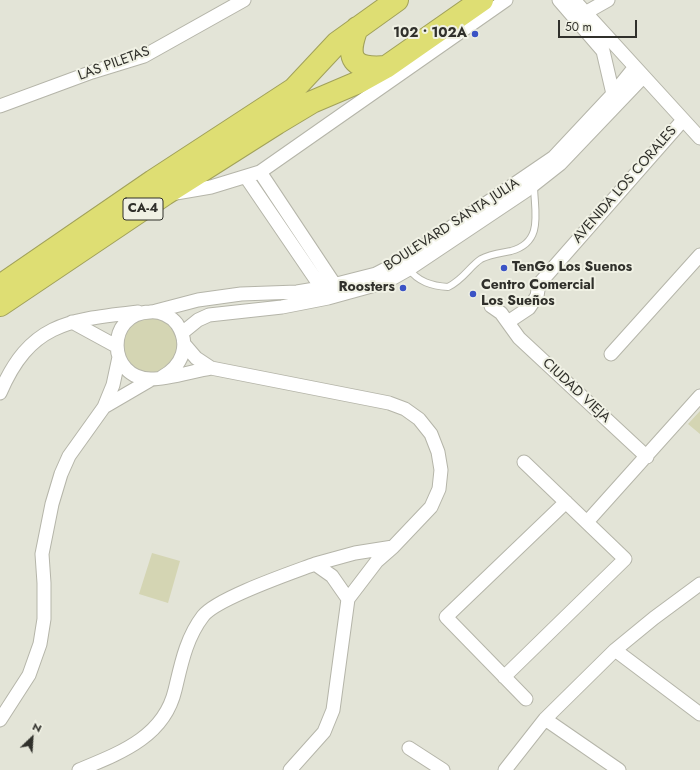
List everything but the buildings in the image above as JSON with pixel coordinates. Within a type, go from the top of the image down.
[{"type":"highway","name":"CA-4","points":[[0,286],[153,181],[294,89],[338,43],[356,28],[397,0]]},
{"type":"highway","name":"CA-4","points":[[0,305],[164,194],[312,102],[359,82],[386,68],[482,0]]},
{"type":"highway","points":[[356,28],[350,47],[353,58],[360,64],[370,69],[386,68]]},
{"type":"highway","points":[[411,66],[427,38]]},
{"type":"street","name":"LAS PILETAS","points":[[0,106],[92,72],[144,56],[244,0]]},
{"type":"street","points":[[164,194],[211,187],[260,172],[506,0]]},
{"type":"street","points":[[559,0],[608,47],[639,72],[700,138]]},
{"type":"street","points":[[575,0],[608,47],[613,94]]},
{"type":"street","points":[[585,14],[608,0]]},
{"type":"street","points":[[104,407],[171,372],[179,364],[183,355],[183,338],[198,320],[209,314],[282,307],[324,293],[386,282],[406,265],[534,185],[560,164],[639,72]]},
{"type":"street","name":"BOULEVARD SANTA JULIA","points":[[406,265],[554,157],[613,94],[639,72]]},
{"type":"street","name":"AVENIDA LOS CORALES","points":[[508,322],[529,308],[537,296],[539,284],[683,120]]},
{"type":"street","points":[[260,172],[338,290]]},
{"type":"street","points":[[246,177],[324,293]]},
{"type":"street","points":[[611,354],[700,255]]},
{"type":"street","points":[[0,720],[29,675],[40,644],[44,619],[42,554],[52,504],[61,474],[69,456],[104,407],[113,385],[118,351],[118,334],[124,324],[133,316],[198,300],[241,294],[297,292],[324,293]]},
{"type":"street","name":"CIUDAD VIEJA","points":[[491,306],[501,313],[518,338],[647,457]]},
{"type":"street","points":[[0,393],[26,348],[38,337],[72,322],[99,316],[150,312],[167,315],[176,323],[183,338],[196,358],[211,368]]},
{"type":"street","points":[[72,322],[118,351],[124,366],[141,378],[157,378],[211,368],[389,403],[405,409],[419,419],[431,434],[438,452],[441,470],[439,489],[431,507],[393,547],[377,561],[348,599],[334,710],[324,732],[290,770]]},
{"type":"street","points":[[587,522],[647,457],[700,396]]},
{"type":"street","points":[[504,676],[625,558],[524,462]]},
{"type":"street","points":[[526,699],[446,617],[566,502]]},
{"type":"street","points":[[79,770],[137,744],[155,729],[169,710],[185,650],[203,615],[218,605],[269,581],[316,564],[355,554],[393,547]]},
{"type":"street","points":[[316,564],[332,576],[348,599]]},
{"type":"street","points":[[505,770],[545,719],[615,650],[654,618],[699,588]]},
{"type":"street","points":[[615,650],[700,714]]},
{"type":"street","points":[[545,719],[619,770]]},
{"type":"street","points":[[409,748],[443,770]]},
{"type":"lane","points":[[406,265],[415,276],[426,283],[448,287],[464,277],[482,259],[522,246],[533,236],[536,225],[534,185]]},
{"type":"green space","points":[[145,317],[155,317],[170,325],[176,334],[178,345],[176,356],[170,365],[155,373],[145,373],[134,368],[127,361],[122,350],[122,340],[127,329],[134,322]]},
{"type":"green space","points":[[700,411],[700,434],[688,424]]},
{"type":"green space","points":[[152,553],[180,561],[168,603],[139,594]]},
{"type":"place","name":"102 • 102A","points":[[475,34]]},
{"type":"place","name":"TenGo Los Suenos","points":[[504,268]]},
{"type":"place","name":"Roosters","points":[[403,288]]},
{"type":"place","name":"Centro Comercial Los Sueños","points":[[473,294]]}]
